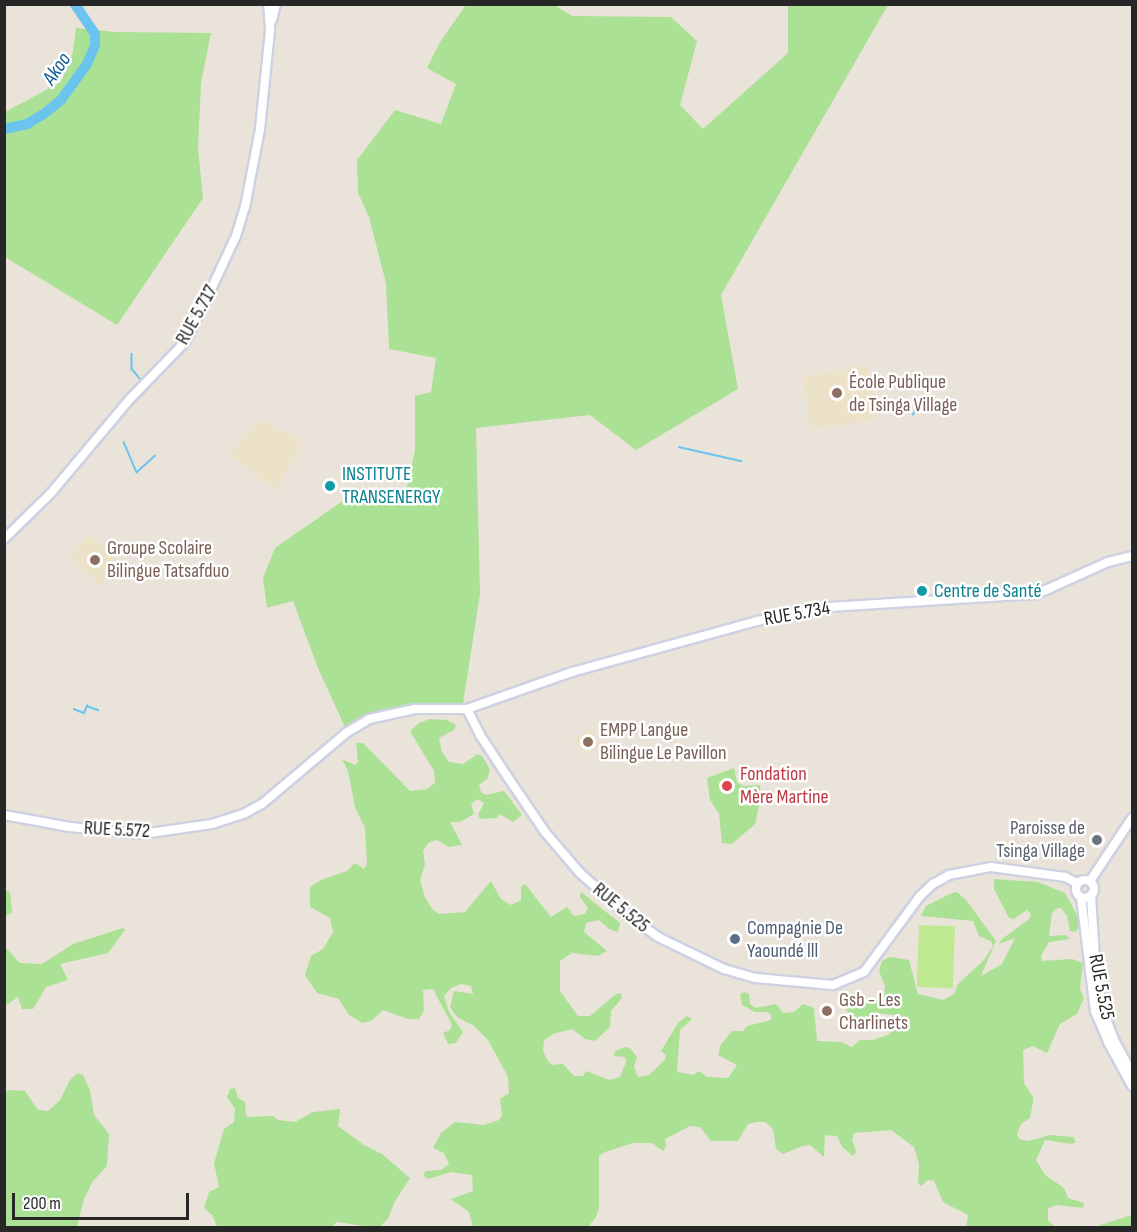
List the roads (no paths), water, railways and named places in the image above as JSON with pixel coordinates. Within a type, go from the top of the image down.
[{"type":"street","name":"RUE 5.717","points":[[268,4],[270,30]]},
{"type":"street","name":"RUE 5.717","points":[[4,539],[51,493],[130,399],[185,342],[230,250],[245,207],[260,129],[270,30],[276,4]]},
{"type":"street","name":"RUE 5.734","points":[[467,708],[572,672],[758,621],[829,607],[1037,594],[1107,562],[1132,556]]},
{"type":"street","name":"RUE 5.572","points":[[4,815],[98,831],[142,834],[189,829],[229,819],[262,804],[346,733],[369,719],[415,709],[467,708]]},
{"type":"street","name":"RUE 5.525","points":[[467,708],[480,735],[545,832],[580,873],[625,914],[658,937],[724,969],[756,978],[833,985],[864,972],[920,896],[949,874],[991,867],[1065,877],[1077,883]]},
{"type":"street","points":[[1090,881],[1132,818]]},
{"type":"street","points":[[1082,880],[1090,881],[1094,889],[1091,895],[1081,897],[1075,891],[1077,883],[1082,880]]},
{"type":"street","name":"RUE 5.525","points":[[1091,895],[1096,976],[1103,1011],[1115,1042],[1132,1073]]},
{"type":"street","name":"RUE 5.525","points":[[1081,897],[1095,1011],[1108,1042],[1132,1086]]},
{"type":"waterway","name":"Akoo","points":[[4,129],[27,124],[45,113],[61,100],[87,64],[95,45],[95,34],[75,4]]},
{"type":"waterway","points":[[132,354],[132,369],[143,382]]},
{"type":"waterway","points":[[913,415],[919,410]]},
{"type":"waterway","points":[[124,442],[137,472],[155,456]]},
{"type":"waterway","points":[[679,447],[741,461]]},
{"type":"waterway","points":[[74,709],[84,713],[87,706],[98,710]]},
{"type":"place","name":"École Publique de Tsinga Village","points":[[837,393]]},
{"type":"place","name":"INSTITUTE TRANSENERGY","points":[[330,486]]},
{"type":"place","name":"Groupe Scolaire Bilingue Tatsafduo","points":[[95,560]]},
{"type":"place","name":"Centre de Santé","points":[[922,591]]},
{"type":"place","name":"EMPP Langue Bilingue Le Pavillon","points":[[588,742]]},
{"type":"place","name":"Fondation Mère Martine","points":[[727,786]]},
{"type":"place","name":"Paroisse de Tsinga Village","points":[[1097,840]]},
{"type":"place","name":"Compagnie De Yaoundé lll","points":[[735,939]]},
{"type":"place","name":"Gsb - Les Charlinets","points":[[827,1011]]}]
